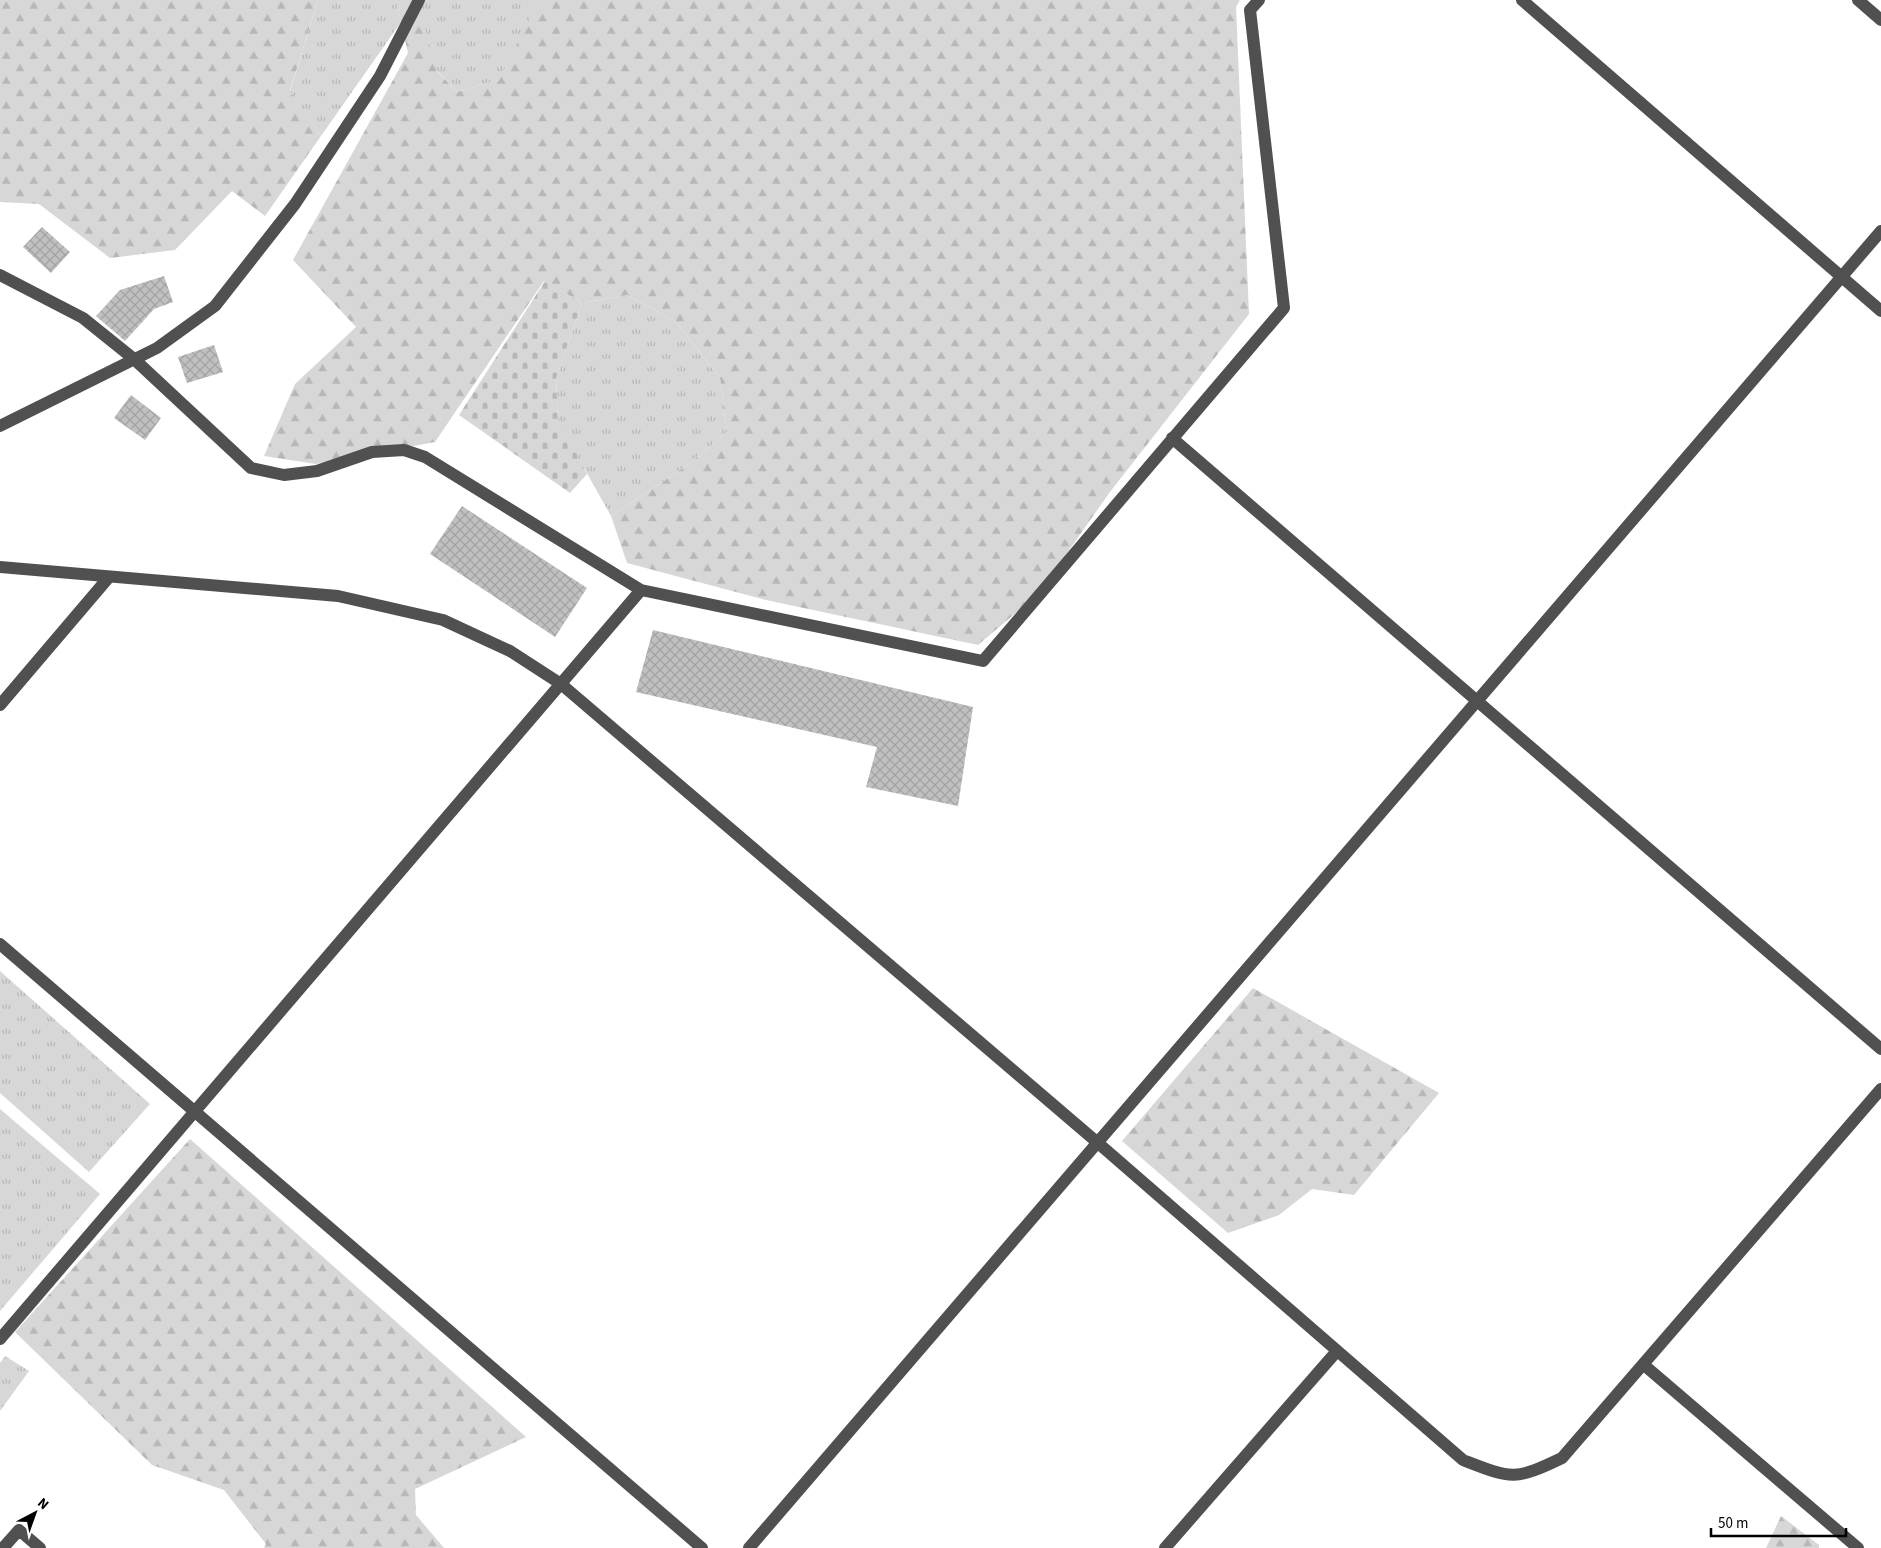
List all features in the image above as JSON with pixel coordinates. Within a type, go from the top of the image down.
[{"type":"street","points":[[0,426],[157,348],[215,306],[294,204],[380,76],[419,0]]},
{"type":"street","points":[[0,275],[83,318],[134,359],[251,468],[284,475],[317,471],[372,452],[404,450],[425,458],[641,590],[983,661],[1284,308],[1250,10],[1259,0]]},
{"type":"street","points":[[1522,0],[1881,311]]},
{"type":"street","points":[[1858,0],[1881,20]]},
{"type":"street","points":[[749,1548],[1881,231]]},
{"type":"street","points":[[1172,438],[1478,700],[1881,1050]]},
{"type":"street","points":[[0,567],[338,596],[434,617],[510,651],[561,684],[1098,1143],[1463,1460],[1504,1476],[1530,1474],[1562,1458],[1881,1089]]},
{"type":"street","points":[[0,706],[109,577]]},
{"type":"street","points":[[0,1339],[195,1113],[292,995],[641,590]]},
{"type":"street","points":[[0,944],[702,1548]]},
{"type":"street","points":[[1165,1548],[1337,1351]]},
{"type":"street","points":[[1644,1365],[1858,1548]]},
{"type":"street","points":[[3,1548],[19,1530],[40,1548]]},
{"type":"green space","points":[[0,0],[318,0],[290,91],[321,136],[265,216],[232,191],[175,250],[110,258],[39,204],[0,202]]},
{"type":"green space","points":[[318,0],[396,0],[401,22],[321,136],[290,92]]},
{"type":"green space","points":[[396,0],[417,0],[437,71],[457,92],[499,80],[539,0],[1240,0],[1236,7],[1249,314],[1110,492],[1038,594],[978,645],[766,600],[627,563],[611,516],[688,465],[727,432],[720,378],[675,321],[627,295],[582,303],[544,281],[435,442],[316,464],[264,456],[295,384],[356,327],[293,260],[408,53]]},
{"type":"green space","points":[[415,0],[541,0],[499,80],[457,92],[430,63]]},
{"type":"green space","points":[[545,281],[582,303],[556,379],[558,419],[587,474],[570,493],[459,415]]},
{"type":"green space","points":[[627,295],[675,321],[720,378],[727,432],[688,465],[611,516],[558,422],[556,379],[582,303]]},
{"type":"green space","points":[[0,971],[150,1104],[89,1172],[0,1093]]},
{"type":"green space","points":[[1253,988],[1439,1093],[1354,1195],[1312,1189],[1279,1215],[1228,1233],[1122,1141]]},
{"type":"green space","points":[[0,1109],[100,1194],[0,1311]]},
{"type":"green space","points":[[190,1139],[526,1437],[415,1489],[416,1515],[444,1548],[264,1548],[266,1544],[224,1490],[152,1465],[15,1332]]},
{"type":"green space","points":[[5,1356],[29,1371],[0,1411],[0,1363]]},
{"type":"green space","points":[[1781,1516],[1819,1545],[1819,1548],[1766,1548]]},
{"type":"building","points":[[42,227],[70,252],[51,273],[23,247]]},
{"type":"building","points":[[164,276],[173,302],[154,309],[125,341],[96,316],[120,290]]},
{"type":"building","points":[[214,345],[223,372],[187,383],[178,357]]},
{"type":"building","points":[[131,395],[161,418],[145,440],[114,418]]},
{"type":"building","points":[[462,506],[587,588],[555,637],[430,554]]},
{"type":"building","points":[[653,630],[973,707],[958,806],[866,787],[877,747],[636,692]]}]
